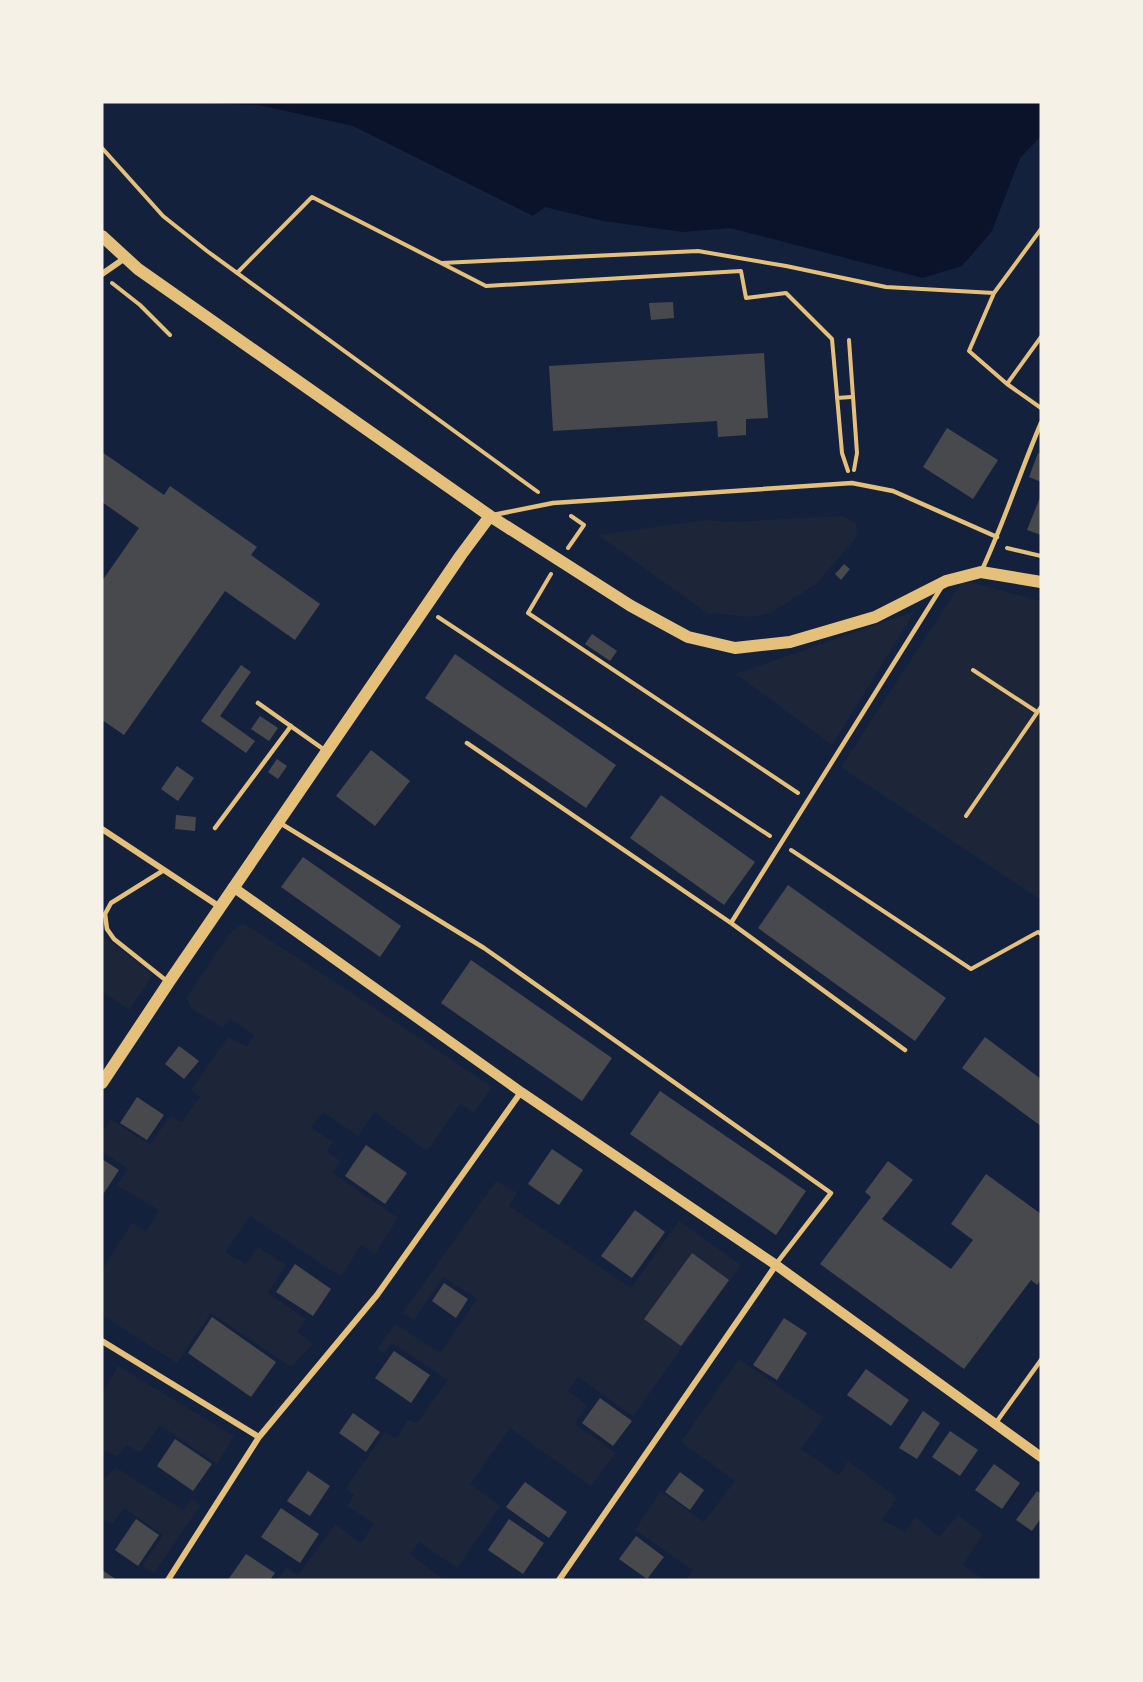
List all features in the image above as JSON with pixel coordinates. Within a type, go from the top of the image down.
[{"type":"main road","points":[[102,236],[138,269],[490,516],[631,606],[688,637],[735,648],[790,642],[875,617],[946,581],[981,572],[1041,582]]},
{"type":"main road","points":[[102,1083],[219,907],[490,516]]},
{"type":"street","points":[[102,274],[125,258]]},
{"type":"street","points":[[102,829],[219,907]]},
{"type":"street","points":[[233,887],[521,1092],[776,1264],[1041,1457]]},
{"type":"street","points":[[168,1580],[260,1437],[376,1295],[521,1092]]},
{"type":"street","points":[[559,1580],[776,1264]]},
{"type":"street","points":[[102,1341],[260,1437]]},
{"type":"lane","points":[[981,572],[994,546],[1041,423]]},
{"type":"lane","points":[[490,516],[553,502],[852,483],[893,491],[997,537]]},
{"type":"lane","points":[[731,923],[946,581]]},
{"type":"lane","points":[[258,704],[326,752]]},
{"type":"lane","points":[[215,828],[291,726]]},
{"type":"lane","points":[[467,743],[731,923],[905,1050]]},
{"type":"lane","points":[[278,822],[484,948],[831,1193],[776,1264]]},
{"type":"lane","points":[[164,870],[111,903],[105,914],[107,929],[114,939],[168,982]]},
{"type":"lane","points":[[995,1424],[1041,1360]]},
{"type":"path","points":[[237,273],[312,197],[486,286],[741,271],[746,298],[786,293],[832,339],[842,453],[852,483]]},
{"type":"path","points":[[1041,229],[994,293],[969,351],[1007,384],[1041,408]]},
{"type":"path","points":[[440,263],[698,251],[786,266],[886,287],[994,293]]},
{"type":"path","points":[[111,283],[140,305],[170,335]]},
{"type":"path","points":[[1007,384],[1041,337]]},
{"type":"path","points":[[849,340],[857,453],[852,483]]},
{"type":"path","points":[[837,398],[852,397]]},
{"type":"path","points":[[994,546],[1041,556]]},
{"type":"path","points":[[425,608],[971,969],[1038,932],[1041,934]]},
{"type":"path","points":[[973,670],[1037,712]]},
{"type":"path","points":[[966,816],[1041,707]]},
{"type":"shaded area","points":[[175,102],[1041,102],[1041,136],[1020,158],[992,231],[962,266],[923,278],[730,228],[683,232],[603,221],[545,207],[533,216],[353,126],[259,105]]},
{"type":"shaded area","points":[[843,516],[856,524],[855,539],[816,584],[771,613],[753,617],[707,613],[598,535],[706,520],[730,522]]},
{"type":"shaded area","points":[[963,580],[1041,601],[1041,900],[841,767]]},
{"type":"shaded area","points":[[915,611],[832,745],[736,674]]},
{"type":"shaded area","points":[[243,923],[492,1087],[474,1113],[460,1104],[427,1151],[374,1112],[358,1136],[323,1112],[311,1127],[333,1142],[327,1151],[340,1161],[333,1173],[398,1218],[375,1254],[361,1245],[341,1277],[250,1216],[225,1252],[246,1264],[258,1247],[286,1265],[268,1293],[306,1319],[297,1332],[313,1344],[291,1367],[211,1313],[177,1363],[102,1315],[102,1270],[132,1223],[146,1232],[159,1210],[117,1185],[128,1169],[102,1151],[102,1133],[111,1119],[150,1145],[170,1116],[182,1122],[200,1097],[191,1090],[228,1037],[247,1047],[254,1035],[230,1019],[223,1028],[191,1008],[187,997],[229,934]]},
{"type":"shaded area","points":[[102,935],[153,975],[129,1010],[102,991]]},
{"type":"shaded area","points":[[496,1181],[517,1193],[509,1206],[631,1288],[679,1221],[741,1265],[633,1416],[578,1377],[568,1391],[587,1405],[575,1424],[616,1453],[591,1486],[510,1428],[470,1484],[500,1506],[457,1568],[419,1542],[410,1554],[444,1580],[277,1580],[286,1567],[298,1575],[335,1524],[361,1543],[374,1524],[347,1506],[354,1495],[346,1488],[385,1432],[396,1439],[408,1420],[417,1423],[448,1380],[392,1343],[384,1353],[377,1349],[395,1324],[440,1353],[477,1299],[443,1277],[414,1320],[403,1313]]},
{"type":"shaded area","points":[[739,1359],[824,1418],[801,1449],[839,1475],[848,1461],[897,1498],[882,1520],[905,1532],[916,1517],[939,1537],[958,1515],[983,1534],[963,1565],[985,1580],[687,1580],[693,1570],[635,1530],[661,1491],[704,1522],[735,1481],[681,1442]]},
{"type":"shaded area","points":[[118,1366],[234,1436],[217,1464],[160,1425],[140,1453],[127,1445],[117,1457],[106,1451],[102,1457],[102,1394]]},
{"type":"shaded area","points":[[115,1467],[183,1510],[192,1499],[200,1506],[154,1573],[142,1566],[163,1535],[124,1508],[112,1524],[102,1518],[102,1482]]},
{"type":"building","points":[[673,302],[674,318],[651,320],[649,303]]},
{"type":"building","points":[[764,353],[768,418],[746,419],[746,435],[718,437],[717,421],[553,431],[549,366]]},
{"type":"building","points":[[947,428],[998,460],[973,499],[923,467]]},
{"type":"building","points":[[102,452],[164,495],[170,486],[257,547],[251,555],[320,604],[295,640],[225,591],[124,735],[102,720],[102,581],[139,528],[102,502]]},
{"type":"building","points":[[1038,453],[1041,454],[1041,482],[1029,477]]},
{"type":"building","points":[[1041,495],[1041,535],[1027,530]]},
{"type":"building","points":[[844,564],[850,569],[841,580],[835,574]]},
{"type":"building","points":[[592,634],[617,651],[610,661],[585,644]]},
{"type":"building","points":[[455,654],[616,765],[586,808],[425,698]]},
{"type":"building","points":[[241,665],[251,672],[220,716],[255,741],[246,753],[201,721]]},
{"type":"building","points":[[260,716],[278,728],[269,741],[251,729]]},
{"type":"building","points":[[371,750],[410,781],[375,826],[336,796]]},
{"type":"building","points":[[277,759],[287,766],[278,779],[268,772]]},
{"type":"building","points":[[177,766],[194,778],[178,801],[161,789]]},
{"type":"building","points":[[661,795],[755,862],[724,905],[630,838]]},
{"type":"building","points":[[176,815],[196,817],[195,831],[175,829]]},
{"type":"building","points":[[303,857],[401,926],[380,957],[281,887]]},
{"type":"building","points":[[788,885],[946,998],[915,1041],[758,928]]},
{"type":"building","points":[[471,960],[612,1058],[582,1101],[441,1003]]},
{"type":"building","points":[[985,1037],[1041,1079],[1041,1126],[962,1068]]},
{"type":"building","points":[[179,1046],[199,1061],[184,1079],[165,1064]]},
{"type":"building","points":[[660,1091],[806,1191],[776,1235],[630,1134]]},
{"type":"building","points":[[137,1097],[164,1115],[147,1140],[120,1123]]},
{"type":"building","points":[[366,1145],[407,1173],[385,1204],[345,1176]]},
{"type":"building","points":[[552,1149],[583,1170],[559,1205],[528,1184]]},
{"type":"building","points":[[102,1159],[119,1170],[104,1193],[102,1192]]},
{"type":"building","points":[[888,1161],[913,1180],[882,1219],[951,1269],[973,1240],[951,1224],[986,1174],[1041,1214],[1041,1280],[1037,1285],[1031,1280],[964,1369],[820,1264],[871,1197],[865,1192]]},
{"type":"building","points":[[635,1210],[665,1232],[632,1278],[601,1256]]},
{"type":"building","points":[[692,1253],[729,1280],[681,1346],[644,1319]]},
{"type":"building","points":[[295,1264],[331,1289],[313,1316],[276,1292]]},
{"type":"building","points":[[444,1283],[468,1299],[456,1318],[432,1301]]},
{"type":"building","points":[[212,1317],[276,1362],[251,1397],[188,1353]]},
{"type":"building","points":[[784,1318],[807,1333],[777,1380],[753,1365]]},
{"type":"building","points":[[394,1351],[430,1375],[411,1403],[375,1378]]},
{"type":"building","points":[[866,1369],[909,1400],[891,1426],[847,1395]]},
{"type":"building","points":[[600,1398],[632,1421],[613,1446],[582,1423]]},
{"type":"building","points":[[923,1411],[940,1423],[917,1459],[899,1448]]},
{"type":"building","points":[[353,1413],[380,1432],[366,1452],[339,1433]]},
{"type":"building","points":[[950,1431],[978,1450],[960,1476],[932,1457]]},
{"type":"building","points":[[175,1439],[212,1464],[193,1491],[157,1466]]},
{"type":"building","points":[[994,1464],[1020,1483],[1002,1509],[975,1490]]},
{"type":"building","points":[[308,1471],[330,1486],[310,1516],[287,1501]]},
{"type":"building","points":[[680,1472],[704,1490],[690,1510],[665,1492]]},
{"type":"building","points":[[525,1482],[567,1512],[549,1538],[506,1507]]},
{"type":"building","points":[[1037,1491],[1041,1494],[1041,1518],[1032,1531],[1016,1520]]},
{"type":"building","points":[[281,1508],[319,1534],[300,1563],[261,1537]]},
{"type":"building","points":[[136,1519],[159,1535],[138,1566],[115,1550]]},
{"type":"building","points":[[509,1519],[544,1543],[523,1574],[488,1550]]},
{"type":"building","points":[[636,1536],[664,1557],[647,1579],[619,1559]]},
{"type":"building","points":[[246,1554],[275,1573],[270,1580],[228,1580]]},
{"type":"building","points":[[102,1570],[117,1580],[102,1580]]}]
